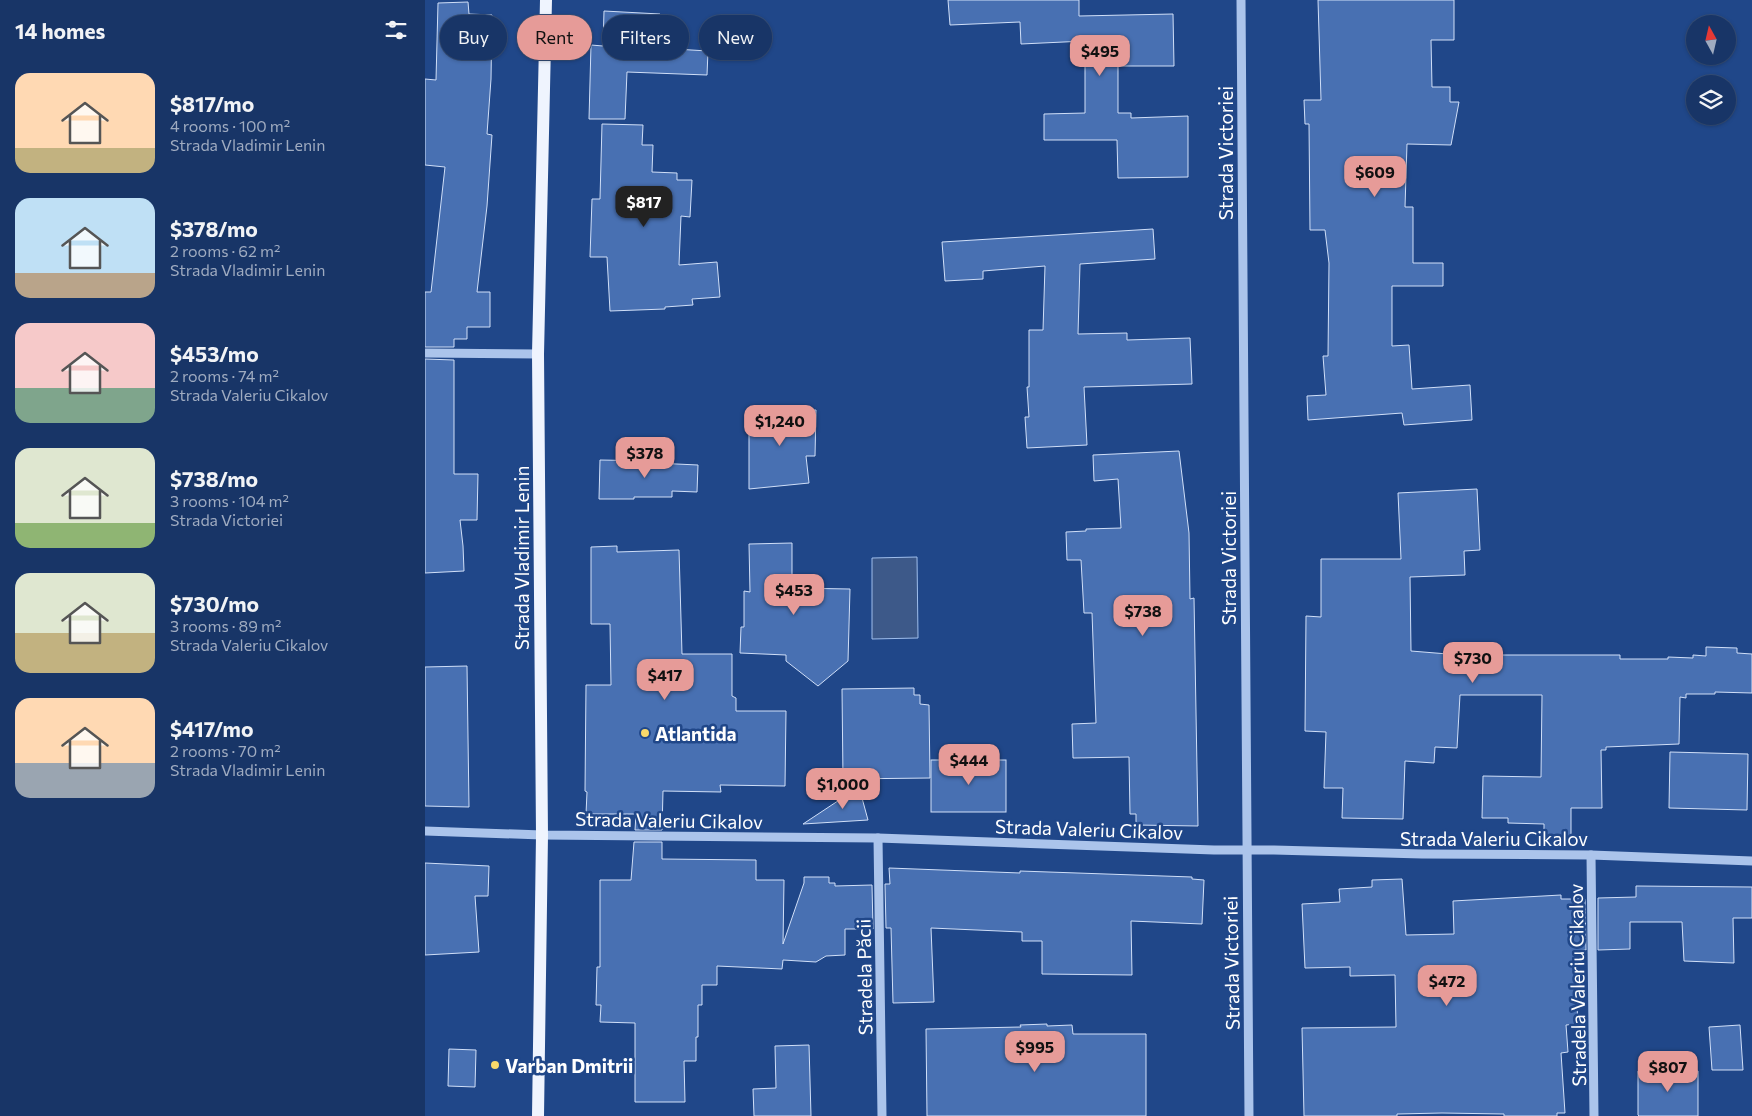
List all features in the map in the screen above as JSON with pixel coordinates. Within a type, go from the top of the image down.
[{"type":"main road","name":"Strada Vladimir Lenin","points":[[538,1116],[542,835],[538,354],[546,0]]},
{"type":"street","name":"Strada Victoriei","points":[[1241,0],[1249,1116]]},
{"type":"street","points":[[425,353],[538,354]]},
{"type":"street","name":"Strada Valeriu Cikalov","points":[[425,831],[542,835],[878,838],[1247,850],[1591,855],[1752,861]]},
{"type":"street","name":"Stradela Păcii","points":[[878,838],[882,1116]]},
{"type":"street","name":"Stradela Valeriu Cikalov","points":[[1591,855],[1595,1116]]},
{"type":"water","points":[[917,557],[918,638],[872,639],[872,558]]},
{"type":"building","points":[[948,0],[1079,0],[1079,16],[1173,14],[1174,66],[1118,66],[1118,113],[1131,113],[1131,118],[1188,116],[1188,177],[1118,178],[1117,140],[1044,140],[1044,114],[1085,113],[1085,41],[1021,44],[1020,22],[950,25]]},
{"type":"building","points":[[1318,0],[1454,0],[1454,40],[1431,40],[1432,87],[1450,87],[1450,102],[1459,102],[1451,145],[1407,144],[1405,207],[1413,207],[1413,263],[1443,263],[1443,286],[1392,286],[1392,346],[1409,345],[1412,389],[1470,385],[1472,420],[1404,425],[1402,413],[1308,420],[1307,396],[1326,395],[1323,356],[1328,356],[1329,263],[1325,230],[1310,230],[1309,124],[1305,124],[1304,100],[1321,100]]},
{"type":"building","points":[[468,2],[469,14],[492,15],[440,15],[440,60],[491,60],[487,134],[492,135],[487,206],[477,292],[490,292],[490,327],[467,327],[467,339],[454,339],[454,347],[425,347],[425,292],[431,292],[445,167],[425,165],[425,79],[436,80],[438,3]]},
{"type":"building","points":[[604,11],[660,14],[660,15],[604,15]]},
{"type":"building","points":[[592,45],[602,46],[602,60],[689,60],[689,50],[699,50],[699,60],[708,60],[707,75],[627,72],[625,119],[589,119]]},
{"type":"building","points":[[602,124],[643,125],[642,145],[653,145],[652,172],[677,173],[677,180],[692,180],[690,217],[681,216],[679,265],[717,262],[720,297],[692,299],[693,305],[665,307],[665,309],[610,311],[607,257],[590,257],[592,199],[600,199]]},
{"type":"building","points":[[1153,229],[1155,259],[1080,264],[1078,334],[1127,333],[1127,340],[1190,338],[1192,384],[1084,387],[1087,445],[1027,448],[1025,417],[1029,417],[1027,387],[1029,387],[1029,330],[1043,330],[1045,266],[983,271],[983,279],[945,281],[942,242]]},
{"type":"building","points":[[425,359],[454,360],[454,474],[478,474],[477,520],[460,520],[464,571],[425,573]]},
{"type":"building","points":[[749,410],[816,410],[815,456],[806,456],[809,483],[749,489]]},
{"type":"building","points":[[1179,451],[1189,533],[1190,599],[1194,598],[1198,826],[1136,825],[1136,814],[1130,814],[1129,757],[1073,758],[1072,724],[1096,723],[1092,613],[1084,613],[1081,560],[1067,560],[1066,532],[1086,531],[1086,529],[1121,528],[1118,479],[1094,481],[1093,455]]},
{"type":"building","points":[[600,460],[655,461],[655,463],[698,465],[697,492],[672,491],[672,497],[599,499]]},
{"type":"building","points":[[1477,489],[1480,550],[1464,551],[1465,575],[1410,577],[1411,651],[1460,655],[1620,655],[1620,659],[1668,659],[1668,657],[1693,658],[1693,655],[1706,656],[1706,647],[1737,648],[1737,653],[1752,654],[1752,693],[1715,692],[1715,694],[1686,694],[1686,698],[1680,697],[1679,744],[1606,747],[1606,750],[1601,750],[1602,808],[1571,808],[1571,836],[1544,835],[1544,824],[1508,823],[1508,818],[1482,818],[1483,776],[1541,777],[1542,695],[1460,695],[1457,748],[1435,747],[1434,763],[1405,761],[1403,819],[1342,818],[1343,788],[1324,788],[1326,732],[1305,731],[1306,616],[1321,617],[1321,559],[1401,559],[1398,493]]},
{"type":"building","points":[[792,543],[792,588],[850,589],[848,661],[818,686],[786,661],[786,655],[740,653],[741,627],[744,627],[744,591],[750,592],[749,544]]},
{"type":"building","points":[[617,546],[617,552],[679,550],[682,654],[732,654],[732,696],[736,698],[736,711],[786,711],[785,786],[720,785],[721,792],[663,791],[662,830],[635,830],[636,814],[586,814],[586,685],[611,685],[610,624],[591,624],[591,547]]},
{"type":"building","points":[[467,666],[469,807],[425,806],[425,667]]},
{"type":"building","points":[[914,688],[914,695],[920,695],[920,704],[929,705],[930,778],[843,779],[842,689]]},
{"type":"building","points":[[1670,752],[1748,754],[1747,810],[1669,808]]},
{"type":"building","points":[[931,760],[1006,760],[1006,812],[931,812]]},
{"type":"building","points":[[859,787],[868,820],[803,824]]},
{"type":"building","points":[[634,842],[662,842],[662,859],[756,860],[756,880],[784,880],[783,944],[804,883],[804,877],[829,877],[829,883],[835,883],[835,886],[872,885],[873,929],[845,929],[845,955],[826,956],[816,962],[783,960],[782,969],[717,966],[717,985],[702,985],[702,1005],[698,1005],[696,1061],[684,1061],[685,1102],[635,1102],[635,1023],[600,1022],[601,1005],[596,1005],[597,967],[600,967],[600,880],[631,880]]},
{"type":"building","points":[[425,863],[489,866],[488,896],[475,896],[479,952],[425,955]]},
{"type":"building","points":[[889,868],[1192,877],[1192,879],[1204,880],[1202,924],[1131,921],[1132,975],[1042,974],[1042,941],[1022,941],[1022,932],[931,928],[934,1002],[893,1003],[891,928],[886,928],[885,884],[890,884]]},
{"type":"building","points":[[1402,879],[1406,935],[1454,934],[1453,901],[1561,895],[1561,899],[1585,899],[1586,950],[1574,951],[1578,1024],[1566,1025],[1568,1052],[1561,1053],[1565,1113],[1557,1113],[1557,1116],[1442,1113],[1397,1114],[1397,1116],[1304,1116],[1302,1028],[1396,1027],[1395,975],[1350,976],[1350,967],[1305,968],[1302,904],[1340,902],[1339,889],[1372,887],[1372,880]]},
{"type":"building","points":[[1636,886],[1752,887],[1752,918],[1733,918],[1734,963],[1684,961],[1682,922],[1630,922],[1630,949],[1598,950],[1598,898],[1636,897]]},
{"type":"building","points":[[1047,1024],[1047,1026],[1072,1025],[1073,1034],[1146,1034],[1146,1116],[927,1116],[926,1029],[1021,1027],[1020,1025]]},
{"type":"building","points":[[1740,1025],[1743,1070],[1712,1070],[1709,1027]]},
{"type":"building","points":[[809,1045],[811,1116],[754,1116],[753,1089],[776,1088],[775,1046]]},
{"type":"building","points":[[449,1049],[476,1050],[475,1087],[448,1086]]},
{"type":"building","points":[[1638,1071],[1698,1071],[1698,1116],[1639,1116]]},
{"type":"place","name":"Atlantida","points":[[645,733]]},
{"type":"place","name":"Varban Dmitrii","points":[[495,1065]]}]
